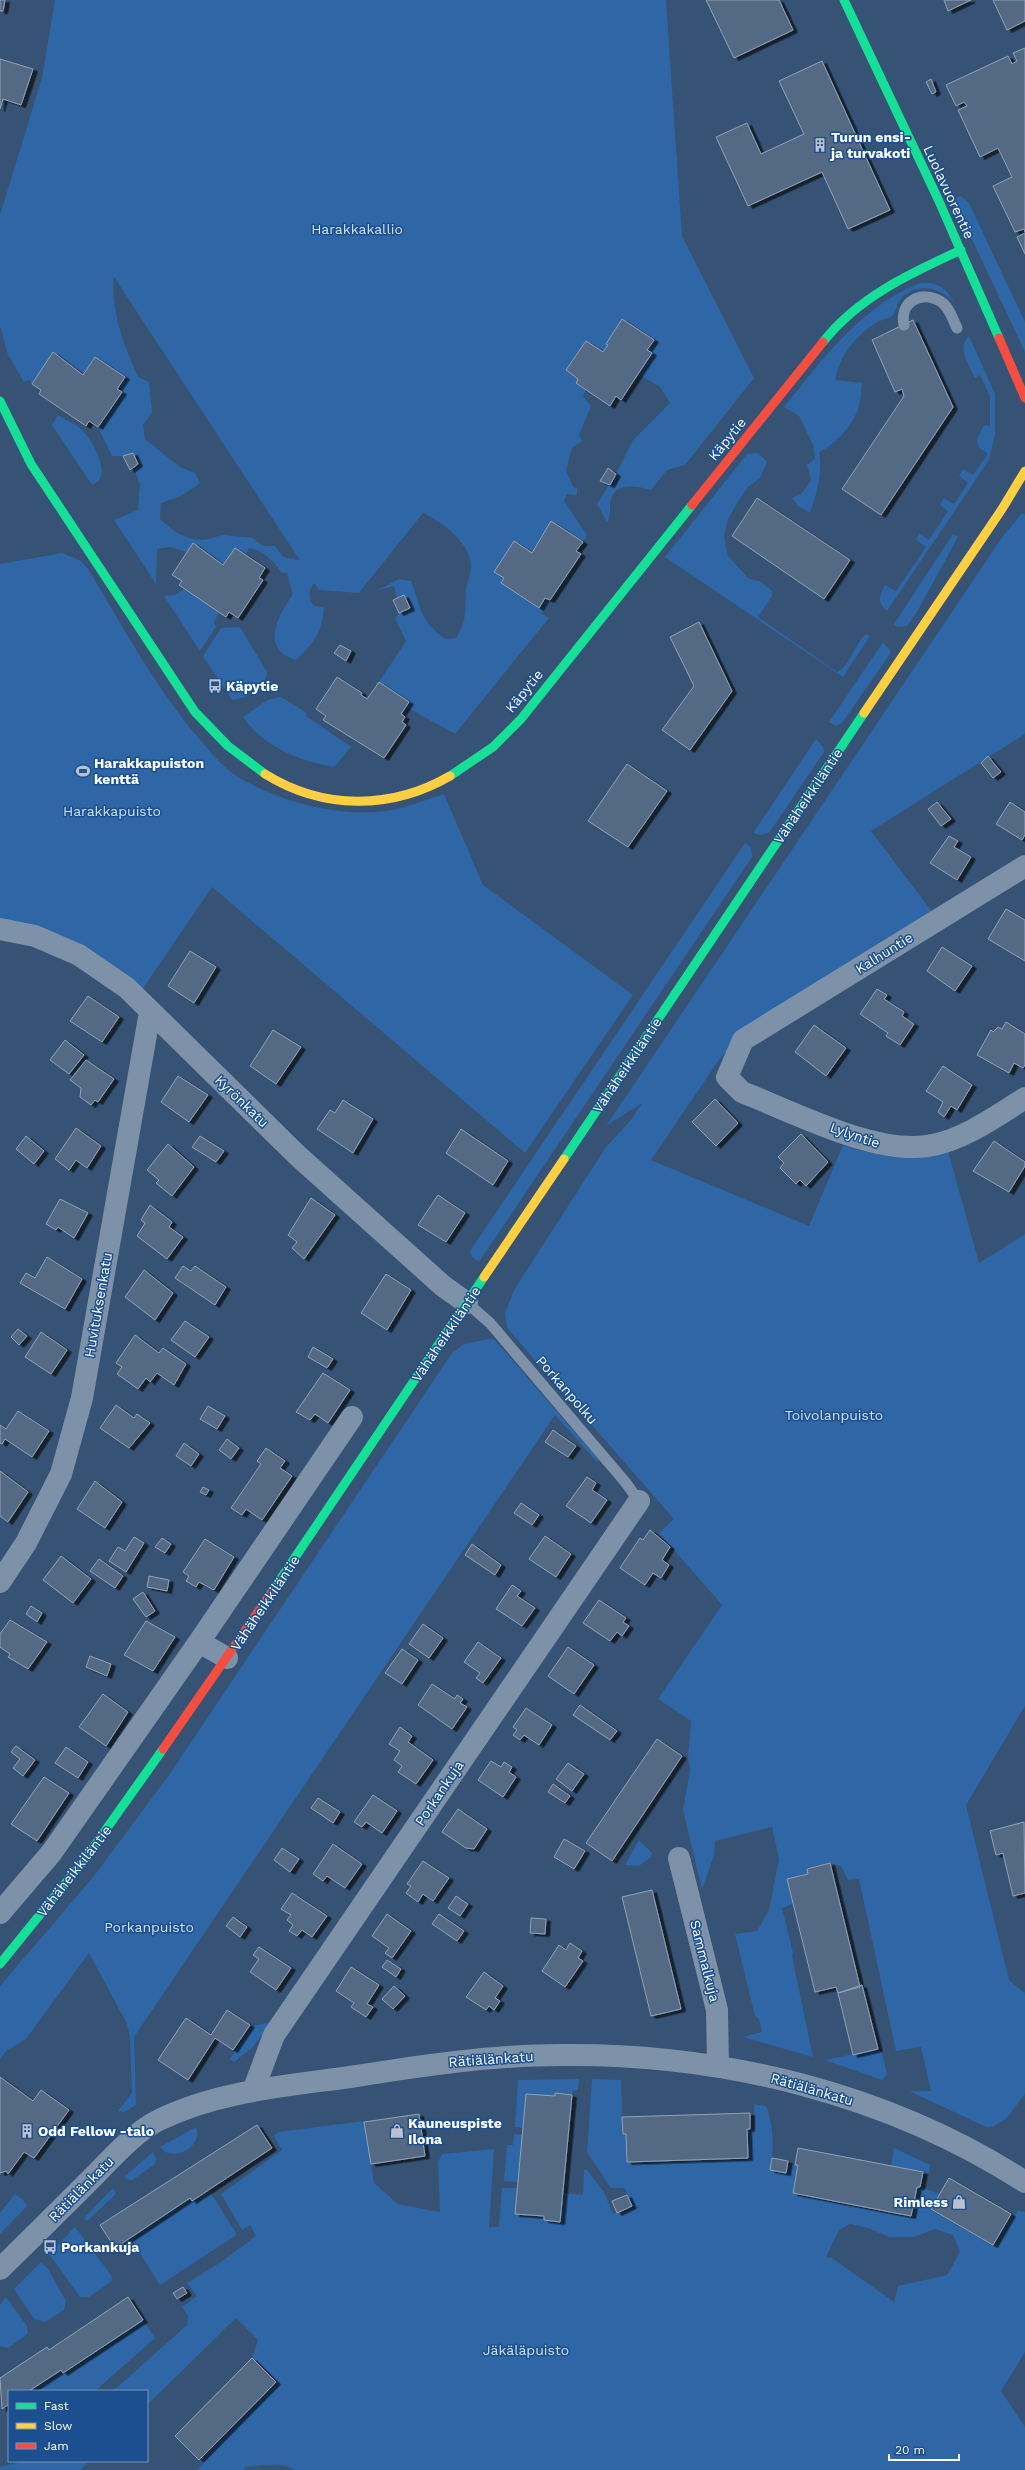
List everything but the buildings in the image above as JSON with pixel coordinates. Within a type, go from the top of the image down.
[{"type":"street","name":"Luolavuorentie","points":[[844,0],[961,250],[1025,398]]},
{"type":"street","name":"Käpytie","points":[[0,401],[31,464],[195,712],[210,730],[249,763],[295,790],[316,797],[342,801],[383,799],[406,794],[442,780],[489,751],[520,718],[832,330],[868,298],[893,283],[961,250]]},
{"type":"street","name":"Vähäheikkiläntie","points":[[0,1964],[85,1860],[227,1658],[1025,471]]},
{"type":"street","name":"Kalhuntie","points":[[743,1040],[1025,866]]},
{"type":"street","name":"Kyrönkatu","points":[[0,929],[35,936],[79,955],[127,988],[298,1156],[443,1286],[467,1303]]},
{"type":"street","name":"Huvituksenkatu","points":[[0,1582],[26,1543],[61,1474],[82,1398],[150,1012]]},
{"type":"street","name":"Lylyntie","points":[[743,1040],[727,1077],[742,1092],[871,1142],[900,1147],[928,1146],[979,1126],[1025,1098]]},
{"type":"street","name":"Vähäheikkiläntie","points":[[0,1913],[52,1852],[199,1642],[352,1417]]},
{"type":"street","name":"Porkankuja","points":[[253,2091],[274,2035],[639,1501]]},
{"type":"street","name":"Vähäheikkiläntie","points":[[199,1642],[227,1658]]},
{"type":"street","name":"Sammalkuja","points":[[679,1858],[717,2010],[718,2066]]},
{"type":"street","name":"Rätiälänkatu","points":[[0,2269],[128,2142],[156,2121],[190,2107],[253,2091],[460,2060],[562,2055],[674,2060],[718,2066],[821,2090],[854,2101],[944,2137],[1024,2179]]},
{"type":"lane","points":[[904,325],[902,315],[906,305],[918,299],[931,298],[945,305],[957,328]]},
{"type":"lane","name":"Porkanpolku","points":[[467,1303],[490,1323],[626,1483],[639,1501]]},
{"type":"green space","name":"Harakkakallio","points":[[55,0],[666,0],[682,236],[754,378],[685,465],[667,470],[651,490],[638,487],[626,487],[620,488],[615,492],[610,504],[610,515],[607,522],[597,504],[616,474],[633,440],[670,403],[660,387],[638,374],[652,353],[647,350],[654,340],[623,319],[606,344],[608,345],[603,352],[586,341],[566,370],[578,379],[576,383],[586,390],[583,396],[591,406],[579,435],[582,441],[572,448],[566,470],[573,487],[577,488],[577,495],[567,494],[564,501],[587,535],[583,542],[551,521],[532,553],[494,572],[504,578],[501,583],[538,608],[545,598],[550,600],[542,614],[549,618],[455,734],[406,707],[409,702],[379,682],[406,641],[395,619],[399,613],[410,608],[404,595],[397,598],[394,586],[378,590],[399,579],[411,581],[422,613],[436,632],[445,639],[456,638],[462,626],[465,615],[466,588],[471,571],[471,564],[469,556],[460,540],[446,527],[423,513],[359,593],[319,590],[314,583],[310,592],[310,597],[314,606],[324,607],[322,624],[312,643],[296,660],[285,655],[278,648],[275,640],[275,631],[278,622],[293,594],[287,573],[282,573],[263,553],[249,548],[245,555],[223,565],[193,543],[187,552],[170,547],[157,549],[156,584],[114,520],[138,510],[140,484],[133,467],[138,464],[133,453],[127,456],[112,456],[98,427],[122,392],[117,389],[125,377],[95,357],[83,375],[53,352],[32,384],[29,380],[24,382],[8,355],[0,326],[0,215],[42,78]],"holes":[[[114,277],[299,559],[283,557],[275,546],[263,546],[251,537],[223,535],[204,540],[195,540],[184,536],[160,519],[161,503],[181,496],[200,483],[195,473],[180,467],[145,439],[143,425],[152,413],[149,382],[138,377],[123,341],[115,304]]]},
{"type":"green space","points":[[961,196],[969,203],[1025,322],[1025,352],[953,199]]},
{"type":"green space","points":[[920,283],[932,283],[942,287],[949,294],[955,304],[950,298],[936,290],[921,288],[913,290],[900,300],[893,315],[869,327],[850,346],[837,371],[835,380],[862,383],[861,398],[857,412],[846,430],[837,440],[819,452],[820,475],[810,513],[798,506],[792,498],[802,493],[811,480],[807,465],[815,458],[813,445],[799,416],[784,407],[828,353],[861,320],[899,293]]},
{"type":"green space","points":[[969,336],[995,394],[995,435],[989,460],[887,611],[880,602],[880,595],[885,585],[896,591],[926,547],[916,540],[919,533],[929,540],[948,511],[940,505],[944,498],[954,504],[968,483],[959,476],[963,469],[973,475],[988,454],[978,447],[977,439],[984,425],[990,426],[990,396],[980,375],[975,378],[967,363],[964,346],[965,341]]},
{"type":"green space","points":[[58,415],[82,430],[96,450],[101,467],[101,475],[98,481],[92,485],[52,425]]},
{"type":"green space","points":[[758,453],[767,462],[760,478],[748,487],[728,519],[724,537],[728,556],[749,579],[760,581],[772,591],[772,596],[758,617],[837,672],[845,666],[862,638],[866,634],[870,636],[843,677],[665,557],[747,454]]},
{"type":"green space","name":"Toivolanpuisto","points":[[1022,513],[1025,515],[1025,734],[871,831],[933,913],[731,1047],[719,1060],[651,1160],[809,1226],[843,1145],[870,1153],[895,1156],[920,1155],[948,1151],[979,1263],[1025,1234],[1025,1706],[966,1805],[1009,1980],[1025,1993],[1025,2094],[1006,2119],[994,2126],[986,2127],[909,2091],[931,2091],[921,2047],[896,2051],[859,1879],[848,1880],[841,1866],[830,1863],[807,1868],[808,1874],[787,1879],[793,1904],[782,1908],[793,1953],[792,1956],[813,2057],[743,2037],[762,2032],[759,2019],[755,2016],[735,1934],[757,1931],[769,1910],[779,1859],[772,1827],[715,1841],[714,1855],[702,1890],[683,1810],[690,1770],[688,1756],[691,1721],[658,1699],[722,1605],[659,1533],[674,1519],[507,1328],[505,1314],[514,1290],[606,1147],[631,1120],[642,1103],[606,1126],[1003,536]]},
{"type":"green space","points":[[953,534],[958,537],[917,612],[907,626],[897,627],[894,624]]},
{"type":"green space","name":"Harakkapuisto","points":[[62,553],[81,561],[88,569],[156,681],[186,723],[210,752],[231,772],[251,784],[288,799],[308,805],[348,812],[393,810],[444,794],[483,885],[633,995],[525,1153],[212,887],[142,990],[0,920],[0,564]]},
{"type":"green space","points":[[184,589],[219,612],[214,622],[216,627],[200,651],[164,596],[175,595]]},
{"type":"green space","points":[[240,627],[267,672],[263,684],[255,692],[232,700],[203,656],[221,628]]},
{"type":"green space","points":[[883,642],[890,650],[890,654],[842,723],[836,726],[829,722]]},
{"type":"green space","points":[[281,697],[307,713],[306,716],[351,747],[335,766],[333,767],[320,764],[282,751],[261,736],[243,717],[269,699]]},
{"type":"green space","points":[[816,739],[823,747],[824,752],[769,833],[760,835],[753,833]]},
{"type":"green space","points":[[745,843],[751,847],[752,857],[479,1262],[472,1257],[470,1251]]},
{"type":"green space","name":"Porkanpuisto","points":[[494,1339],[599,1460],[597,1462],[555,1415],[134,2037],[136,2105],[124,2112],[118,2111],[132,2093],[130,2037],[127,2024],[89,1953],[26,2039],[6,2051],[0,2059],[0,1986],[94,1876],[169,1775],[452,1353],[464,1344]]},
{"type":"green space","points":[[639,1840],[652,1853],[651,1857],[639,1866],[625,1865]]},
{"type":"green space","points":[[271,2022],[253,2047],[234,2062],[230,2059],[252,2026]]},
{"type":"green space","points":[[878,2049],[882,2052],[887,2074],[882,2080],[825,2060]]},
{"type":"green space","points":[[579,2079],[578,2090],[572,2091],[572,2095],[556,2093],[555,2096],[526,2094],[523,2128],[515,2127],[518,2080]]},
{"type":"green space","name":"Jäkäläpuisto","points":[[592,2079],[621,2080],[623,2133],[626,2134],[628,2162],[748,2158],[747,2129],[755,2129],[754,2104],[766,2106],[771,2121],[773,2146],[770,2170],[786,2173],[787,2165],[798,2165],[793,2193],[911,2216],[917,2187],[920,2187],[940,2194],[931,2210],[993,2245],[1011,2214],[1016,2214],[1018,2210],[1025,2212],[1025,2352],[1001,2391],[1025,2427],[1025,2470],[294,2470],[289,2467],[271,2465],[246,2467],[244,2470],[197,2470],[203,2464],[199,2460],[276,2382],[252,2358],[258,2340],[236,2318],[148,2404],[148,2390],[114,2390],[187,2325],[188,2315],[182,2307],[197,2296],[187,2283],[221,2262],[256,2236],[250,2225],[242,2230],[221,2194],[282,2150],[274,2136],[278,2132],[364,2121],[374,2183],[398,2204],[440,2212],[438,2162],[442,2154],[494,2149],[489,2227],[499,2227],[502,2188],[518,2188],[516,2214],[544,2216],[544,2220],[560,2222],[563,2193],[583,2195],[584,2169],[587,2170],[604,2192],[613,2214],[632,2206],[625,2188],[611,2188],[587,2152]],"holes":[[[850,2224],[868,2228],[889,2237],[914,2237],[935,2229],[953,2235],[960,2252],[947,2275],[898,2286],[894,2302],[832,2258],[826,2257],[839,2230]]]},
{"type":"green space","points":[[196,2127],[196,2141],[186,2150],[172,2154],[166,2152],[160,2147]]},
{"type":"green space","points":[[514,2134],[523,2135],[518,2182],[504,2181],[507,2145],[513,2145]]},
{"type":"green space","points":[[894,2148],[930,2165],[929,2173],[891,2166]]},
{"type":"green space","points":[[153,2152],[156,2159],[155,2164],[131,2181],[124,2177]]},
{"type":"green space","points":[[113,2188],[116,2194],[87,2221],[84,2218]]},
{"type":"green space","points":[[209,2190],[236,2233],[235,2236],[160,2285],[130,2238],[190,2198],[192,2201]]},
{"type":"green space","points":[[15,2194],[23,2200],[27,2206],[0,2234],[0,2213]]},
{"type":"green space","points":[[75,2227],[111,2275],[112,2281],[89,2297],[80,2297],[49,2254]]},
{"type":"green space","points":[[41,2262],[48,2269],[66,2301],[64,2310],[45,2322],[34,2319],[14,2289]]},
{"type":"green space","points":[[6,2297],[27,2326],[28,2334],[8,2348],[0,2346],[0,2304]]},
{"type":"green space","points":[[143,2320],[155,2338],[96,2390],[31,2390],[61,2370],[64,2373]]},
{"type":"green space","points":[[20,2462],[88,2462],[80,2470],[0,2470],[0,2467]]},
{"type":"traffic: fast","points":[[844,0],[938,199],[999,338]]},
{"type":"traffic: fast","points":[[823,342],[837,326],[869,299],[905,277],[961,250]]},
{"type":"traffic: fast","points":[[0,401],[31,464],[195,712],[228,746],[265,774]]},
{"type":"traffic: fast","points":[[450,776],[493,747],[521,719],[692,505]]},
{"type":"traffic: fast","points":[[564,1159],[864,713]]},
{"type":"traffic: fast","points":[[271,1593],[484,1277]]},
{"type":"traffic: fast","points":[[0,1964],[85,1859],[163,1749]]},
{"type":"traffic: slow","points":[[864,713],[1002,509],[1025,471]]},
{"type":"traffic: slow","points":[[265,774],[287,786],[310,794],[333,799],[357,801],[381,800],[404,795],[427,787],[450,776]]},
{"type":"traffic: slow","points":[[484,1277],[564,1159]]},
{"type":"traffic: jam","points":[[999,338],[1025,398]]},
{"type":"traffic: jam","points":[[692,505],[823,342]]},
{"type":"traffic: jam","points":[[163,1749],[271,1593]]},
{"type":"place","name":"Turun ensi- ja turvakoti","points":[[820,145]]},
{"type":"place","name":"Käpytie","points":[[215,686]]},
{"type":"place","name":"Harakkapuiston kenttä","points":[[83,771]]},
{"type":"place","name":"Odd Fellow -talo","points":[[27,2131]]},
{"type":"place","name":"Kauneuspiste Ilona","points":[[397,2131]]},
{"type":"place","name":"Rimless","points":[[959,2202]]},
{"type":"place","name":"Porkankuja","points":[[50,2247]]}]
